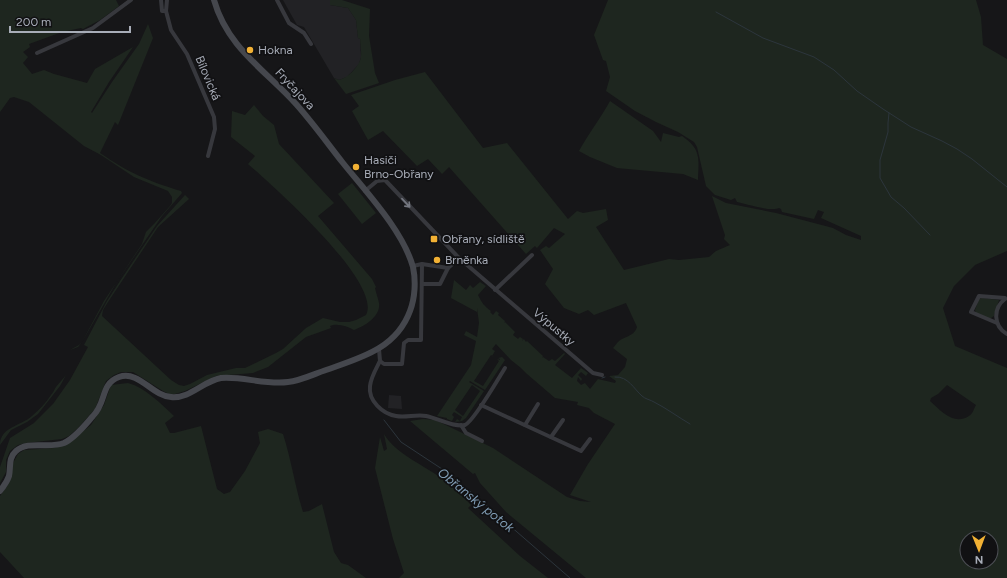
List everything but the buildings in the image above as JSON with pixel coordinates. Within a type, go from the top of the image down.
[{"type":"main road","name":"Fryčajova","points":[[0,491],[6,484],[9,475],[10,459],[14,453],[25,447],[64,443],[71,438],[100,408],[106,386],[111,380],[122,376],[132,376],[158,393],[167,397],[175,398],[183,397],[210,381],[221,378],[274,383],[290,382],[365,356],[380,349],[403,327],[411,310],[415,277],[413,266],[399,236],[365,190],[296,104],[236,44],[219,15],[214,0]]},
{"type":"street","points":[[37,53],[93,28],[131,0]]},
{"type":"street","name":"Bílovická","points":[[161,0],[162,12],[166,11]]},
{"type":"street","name":"Bílovická","points":[[166,0],[166,11],[171,30],[187,54],[214,117],[215,129],[208,156]]},
{"type":"street","points":[[277,0],[290,24],[304,33],[311,44]]},
{"type":"street","points":[[365,190],[377,181],[385,180],[459,258],[448,268],[440,284],[423,284]]},
{"type":"street","points":[[495,290],[532,255]]},
{"type":"street","name":"Výpustky","points":[[459,258],[593,373],[602,375]]},
{"type":"street","points":[[413,266],[422,264],[448,268]]},
{"type":"street","points":[[380,361],[384,364],[402,364],[404,343],[408,340],[421,340],[423,284],[422,264]]},
{"type":"street","points":[[1006,298],[979,296],[971,312],[997,323],[1003,332],[1007,334]]},
{"type":"street","points":[[997,323],[997,309],[1006,298]]},
{"type":"street","points":[[380,349],[380,361],[370,388],[375,402],[384,411],[398,416],[425,416],[457,425],[468,423],[474,416],[505,368]]},
{"type":"street","points":[[524,425],[538,404]]},
{"type":"street","points":[[481,405],[581,451],[590,438]]},
{"type":"street","points":[[551,437],[563,420]]},
{"type":"street","points":[[461,425],[466,433],[482,440]]},
{"type":"shaded area","points":[[0,0],[116,0],[119,6],[100,20],[83,29],[81,28],[62,32],[29,44],[30,47],[23,52],[28,57],[23,63],[32,74],[44,70],[87,83],[95,69],[133,47],[109,82],[91,112],[92,113],[139,44],[148,24],[153,38],[118,125],[115,122],[100,153],[139,176],[181,191],[182,193],[162,216],[116,283],[142,244],[146,232],[172,203],[172,197],[168,191],[134,177],[101,155],[84,146],[29,102],[14,97],[10,98],[0,112]]},
{"type":"shaded area","points":[[283,0],[330,0],[330,5],[348,8],[356,20],[358,38],[360,39],[361,57],[359,64],[347,77],[339,80],[334,78],[304,27],[297,25]]},
{"type":"shaded area","points":[[330,0],[342,0],[370,9],[369,36],[375,73],[379,83],[346,94],[334,78],[339,80],[351,73],[359,63],[361,53],[356,20],[348,8],[330,5]]},
{"type":"shaded area","points":[[608,0],[976,0],[981,17],[983,45],[1007,59],[1007,251],[975,265],[954,286],[943,308],[955,346],[1007,368],[1007,578],[586,578],[506,512],[480,483],[475,473],[473,474],[410,421],[423,419],[435,420],[493,448],[567,497],[580,501],[591,502],[570,495],[588,464],[615,424],[594,413],[589,408],[577,405],[578,402],[555,398],[511,360],[496,344],[492,349],[495,351],[474,381],[483,386],[499,361],[497,359],[500,360],[498,358],[502,357],[505,360],[485,390],[470,381],[469,382],[484,391],[466,418],[462,421],[455,422],[457,419],[460,421],[462,417],[454,412],[452,415],[454,417],[452,421],[447,418],[437,416],[471,365],[476,341],[464,335],[466,331],[477,337],[479,323],[477,308],[477,312],[451,298],[454,280],[466,290],[470,285],[473,288],[480,282],[486,286],[478,295],[493,315],[496,311],[499,313],[498,315],[505,321],[504,323],[505,322],[515,332],[513,335],[518,339],[520,337],[523,339],[522,341],[524,339],[526,342],[527,341],[543,356],[542,358],[543,357],[549,361],[552,359],[555,361],[564,353],[565,354],[555,365],[572,378],[581,368],[588,373],[586,376],[581,372],[578,375],[582,379],[581,381],[578,377],[577,381],[581,385],[585,383],[590,389],[598,379],[615,383],[616,381],[609,376],[618,375],[625,367],[627,359],[613,348],[620,340],[634,333],[637,327],[626,303],[594,315],[588,310],[579,314],[564,308],[545,284],[553,269],[540,250],[546,246],[549,248],[565,234],[554,228],[537,248],[535,246],[526,254],[449,167],[442,174],[428,159],[417,166],[383,131],[368,140],[352,111],[359,106],[351,95],[395,80],[425,72],[483,148],[507,143],[568,219],[577,211],[583,213],[606,209],[608,220],[596,227],[624,270],[669,259],[679,260],[709,257],[716,251],[730,245],[724,239],[725,235],[712,196],[726,203],[776,213],[833,228],[846,235],[861,240],[861,236],[821,218],[824,212],[818,210],[814,219],[782,212],[779,208],[771,209],[759,207],[737,202],[735,198],[731,200],[715,195],[706,186],[697,147],[694,142],[678,132],[635,111],[606,91],[610,77],[606,61],[603,60],[594,35]],"holes":[[[472,385],[480,391],[463,416],[455,410]],[[947,385],[976,405],[969,416],[963,419],[953,418],[943,413],[930,401],[931,398],[938,394]]]},
{"type":"shaded area","points":[[610,101],[653,131],[661,142],[663,133],[679,137],[682,136],[693,145],[698,155],[698,180],[683,174],[617,168],[579,151]]},
{"type":"shaded area","points":[[254,105],[263,116],[274,125],[279,144],[334,203],[318,216],[372,279],[376,287],[379,303],[379,308],[375,316],[363,326],[354,330],[342,325],[333,325],[330,326],[331,328],[306,337],[268,367],[253,373],[216,376],[185,391],[171,395],[133,372],[121,372],[114,375],[106,381],[95,409],[69,436],[62,439],[18,445],[10,451],[6,460],[6,472],[0,483],[0,467],[10,438],[34,423],[53,404],[70,380],[88,347],[84,345],[107,301],[157,226],[185,195],[189,199],[158,227],[108,302],[103,310],[102,316],[171,380],[184,386],[207,375],[236,368],[245,368],[283,349],[306,328],[323,318],[340,322],[349,322],[366,315],[367,300],[358,281],[342,259],[322,235],[279,192],[248,164],[255,156],[231,137],[232,111],[245,115]]},
{"type":"shaded area","points":[[352,183],[376,213],[362,224],[338,194]]},
{"type":"shaded area","points":[[116,283],[82,342],[104,301]]},
{"type":"shaded area","points":[[979,299],[999,300],[994,316],[991,318],[976,313],[975,310]]},
{"type":"shaded area","points":[[66,375],[60,386],[38,414],[27,422],[11,430],[0,445],[3,434],[37,411],[47,401]]},
{"type":"shaded area","points":[[128,383],[147,392],[174,416],[165,423],[170,433],[201,426],[217,489],[224,494],[230,492],[245,471],[260,443],[258,432],[268,429],[283,434],[303,512],[309,511],[322,504],[334,552],[341,563],[348,565],[366,578],[24,578],[0,552],[0,496],[11,477],[12,465],[18,454],[24,450],[54,448],[66,445],[91,425],[104,405],[111,385]]},
{"type":"shaded area","points":[[389,395],[401,396],[402,409],[388,408]]},
{"type":"shaded area","points":[[384,434],[401,452],[438,476],[463,497],[471,505],[468,508],[520,556],[548,578],[399,578],[404,573],[393,539],[375,468],[380,437],[384,451],[387,449]]},
{"type":"waterway","points":[[716,12],[763,38],[814,57],[834,70],[857,91],[883,109],[911,127],[957,149],[1007,187]]},
{"type":"waterway","points":[[889,113],[888,132],[880,160],[880,178],[891,197],[930,235]]},
{"type":"waterway","points":[[615,377],[624,379],[643,397],[658,404],[690,424]]},
{"type":"waterway","name":"Obřanský potok","points":[[384,420],[401,442],[442,469],[471,492],[570,578]]},
{"type":"place","name":"Hokna","points":[[250,50]]},
{"type":"place","name":"Hasiči Brno-Obřany","points":[[356,167]]},
{"type":"place","name":"Obřany, sídliště","points":[[434,239]]},
{"type":"place","name":"Brněnka","points":[[437,260]]}]
